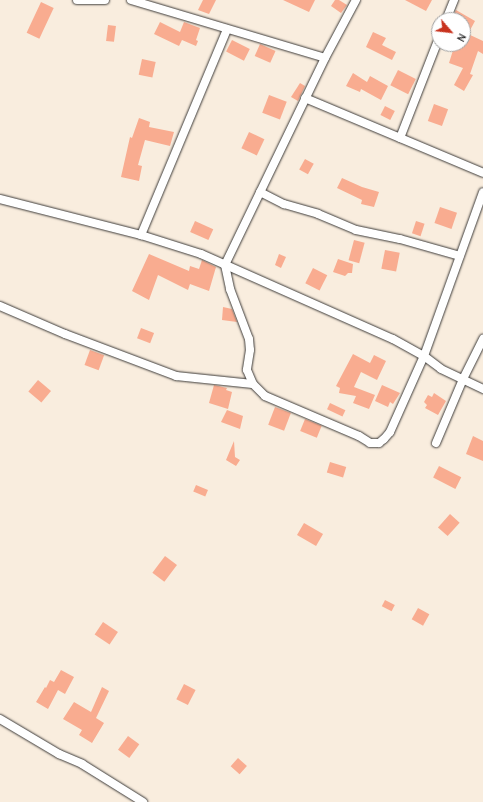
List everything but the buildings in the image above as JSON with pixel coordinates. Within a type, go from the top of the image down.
[{"type":"street","points":[[77,0],[105,0]]},
{"type":"street","points":[[131,0],[325,58]]},
{"type":"street","points":[[356,0],[325,58],[225,265],[230,289],[249,339],[250,350],[247,370],[253,384],[265,396],[359,436],[370,443],[379,443],[390,432],[424,356],[483,192]]},
{"type":"street","points":[[449,12],[454,0]]},
{"type":"street","points":[[141,235],[227,29]]},
{"type":"street","points":[[400,138],[434,52]]},
{"type":"street","points":[[306,98],[483,173]]},
{"type":"street","points":[[260,192],[284,204],[318,214],[356,230],[400,239],[460,256]]},
{"type":"street","points":[[0,199],[141,235],[201,254],[393,339],[424,356],[441,369],[483,389]]},
{"type":"street","points":[[0,306],[65,334],[176,376],[253,384]]},
{"type":"street","points":[[436,443],[463,379],[483,338]]},
{"type":"street","points":[[0,719],[59,754],[82,764],[143,802]]}]
